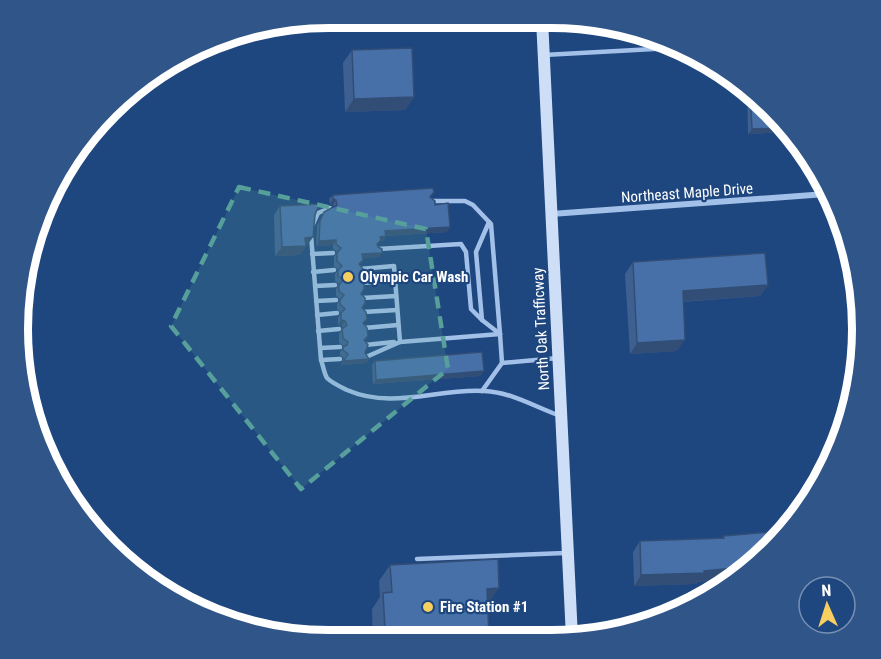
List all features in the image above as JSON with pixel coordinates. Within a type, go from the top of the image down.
[{"type":"main road","name":"North Oak Trafficway","points":[[542,28],[572,630]]},
{"type":"street","name":"Northeast Maple Drive","points":[[550,214],[820,194]]},
{"type":"lane","points":[[544,55],[661,49]]},
{"type":"lane","points":[[431,201],[465,201],[473,205],[489,222],[493,243],[502,363],[482,391]]},
{"type":"lane","points":[[330,208],[318,213],[311,237],[321,360],[327,378],[355,393],[374,398],[412,398],[482,391],[517,397],[561,416]]},
{"type":"lane","points":[[482,320],[476,252],[489,222]]},
{"type":"lane","points":[[378,249],[460,244],[466,252],[471,309],[500,334]]},
{"type":"lane","points":[[312,254],[333,253]]},
{"type":"lane","points":[[360,269],[394,266],[400,342]]},
{"type":"lane","points":[[314,272],[334,270]]},
{"type":"lane","points":[[361,284],[395,281]]},
{"type":"lane","points":[[315,286],[335,285]]},
{"type":"lane","points":[[362,298],[396,296]]},
{"type":"lane","points":[[316,301],[336,300]]},
{"type":"lane","points":[[363,312],[397,310]]},
{"type":"lane","points":[[317,315],[338,314]]},
{"type":"lane","points":[[364,328],[398,325]]},
{"type":"lane","points":[[318,331],[339,329]]},
{"type":"lane","points":[[365,345],[500,334]]},
{"type":"lane","points":[[366,357],[400,342]]},
{"type":"lane","points":[[320,348],[340,347]]},
{"type":"lane","points":[[502,363],[558,358]]},
{"type":"lane","points":[[321,360],[340,359]]},
{"type":"lane","points":[[417,559],[568,552]]},
{"type":"highlighted area","points":[[239,187],[426,229],[448,369],[301,489],[171,326]]},
{"type":"building","points":[[412,48],[414,97],[354,99],[352,50]]},
{"type":"building","points":[[751,104],[775,128],[752,129]]},
{"type":"building","name":"Olympic Car Wash","points":[[433,188],[434,192],[430,197],[435,201],[435,205],[448,203],[450,227],[385,231],[386,236],[380,237],[381,240],[377,244],[382,249],[382,253],[362,254],[363,260],[359,264],[364,274],[360,278],[364,283],[361,294],[365,298],[365,303],[362,308],[366,312],[367,319],[363,323],[367,328],[368,336],[364,340],[368,345],[365,353],[369,359],[344,361],[348,354],[343,347],[348,342],[343,338],[342,329],[347,325],[341,320],[341,313],[345,309],[340,304],[344,295],[339,291],[339,285],[343,280],[338,276],[338,270],[342,266],[337,261],[337,253],[341,248],[336,244],[336,240],[319,241],[320,221],[324,212],[337,205],[333,195]]},
{"type":"building","points":[[319,204],[315,215],[313,237],[305,238],[306,246],[282,247],[280,206]]},
{"type":"building","points":[[765,253],[768,285],[683,291],[685,340],[637,343],[633,262]]},
{"type":"building","points":[[32,286],[34,287],[30,305]]},
{"type":"building","points":[[482,352],[484,371],[376,380],[375,361]]},
{"type":"building","points":[[774,532],[735,568],[704,571],[704,573],[641,575],[640,541],[724,538],[723,536]]},
{"type":"building","name":"Fire Station #1","points":[[498,559],[499,588],[487,589],[489,630],[385,629],[383,593],[392,592],[390,565]]},
{"type":"place","name":"Olympic Car Wash","points":[[348,277]]},
{"type":"place","name":"Fire Station #1","points":[[428,607]]}]
